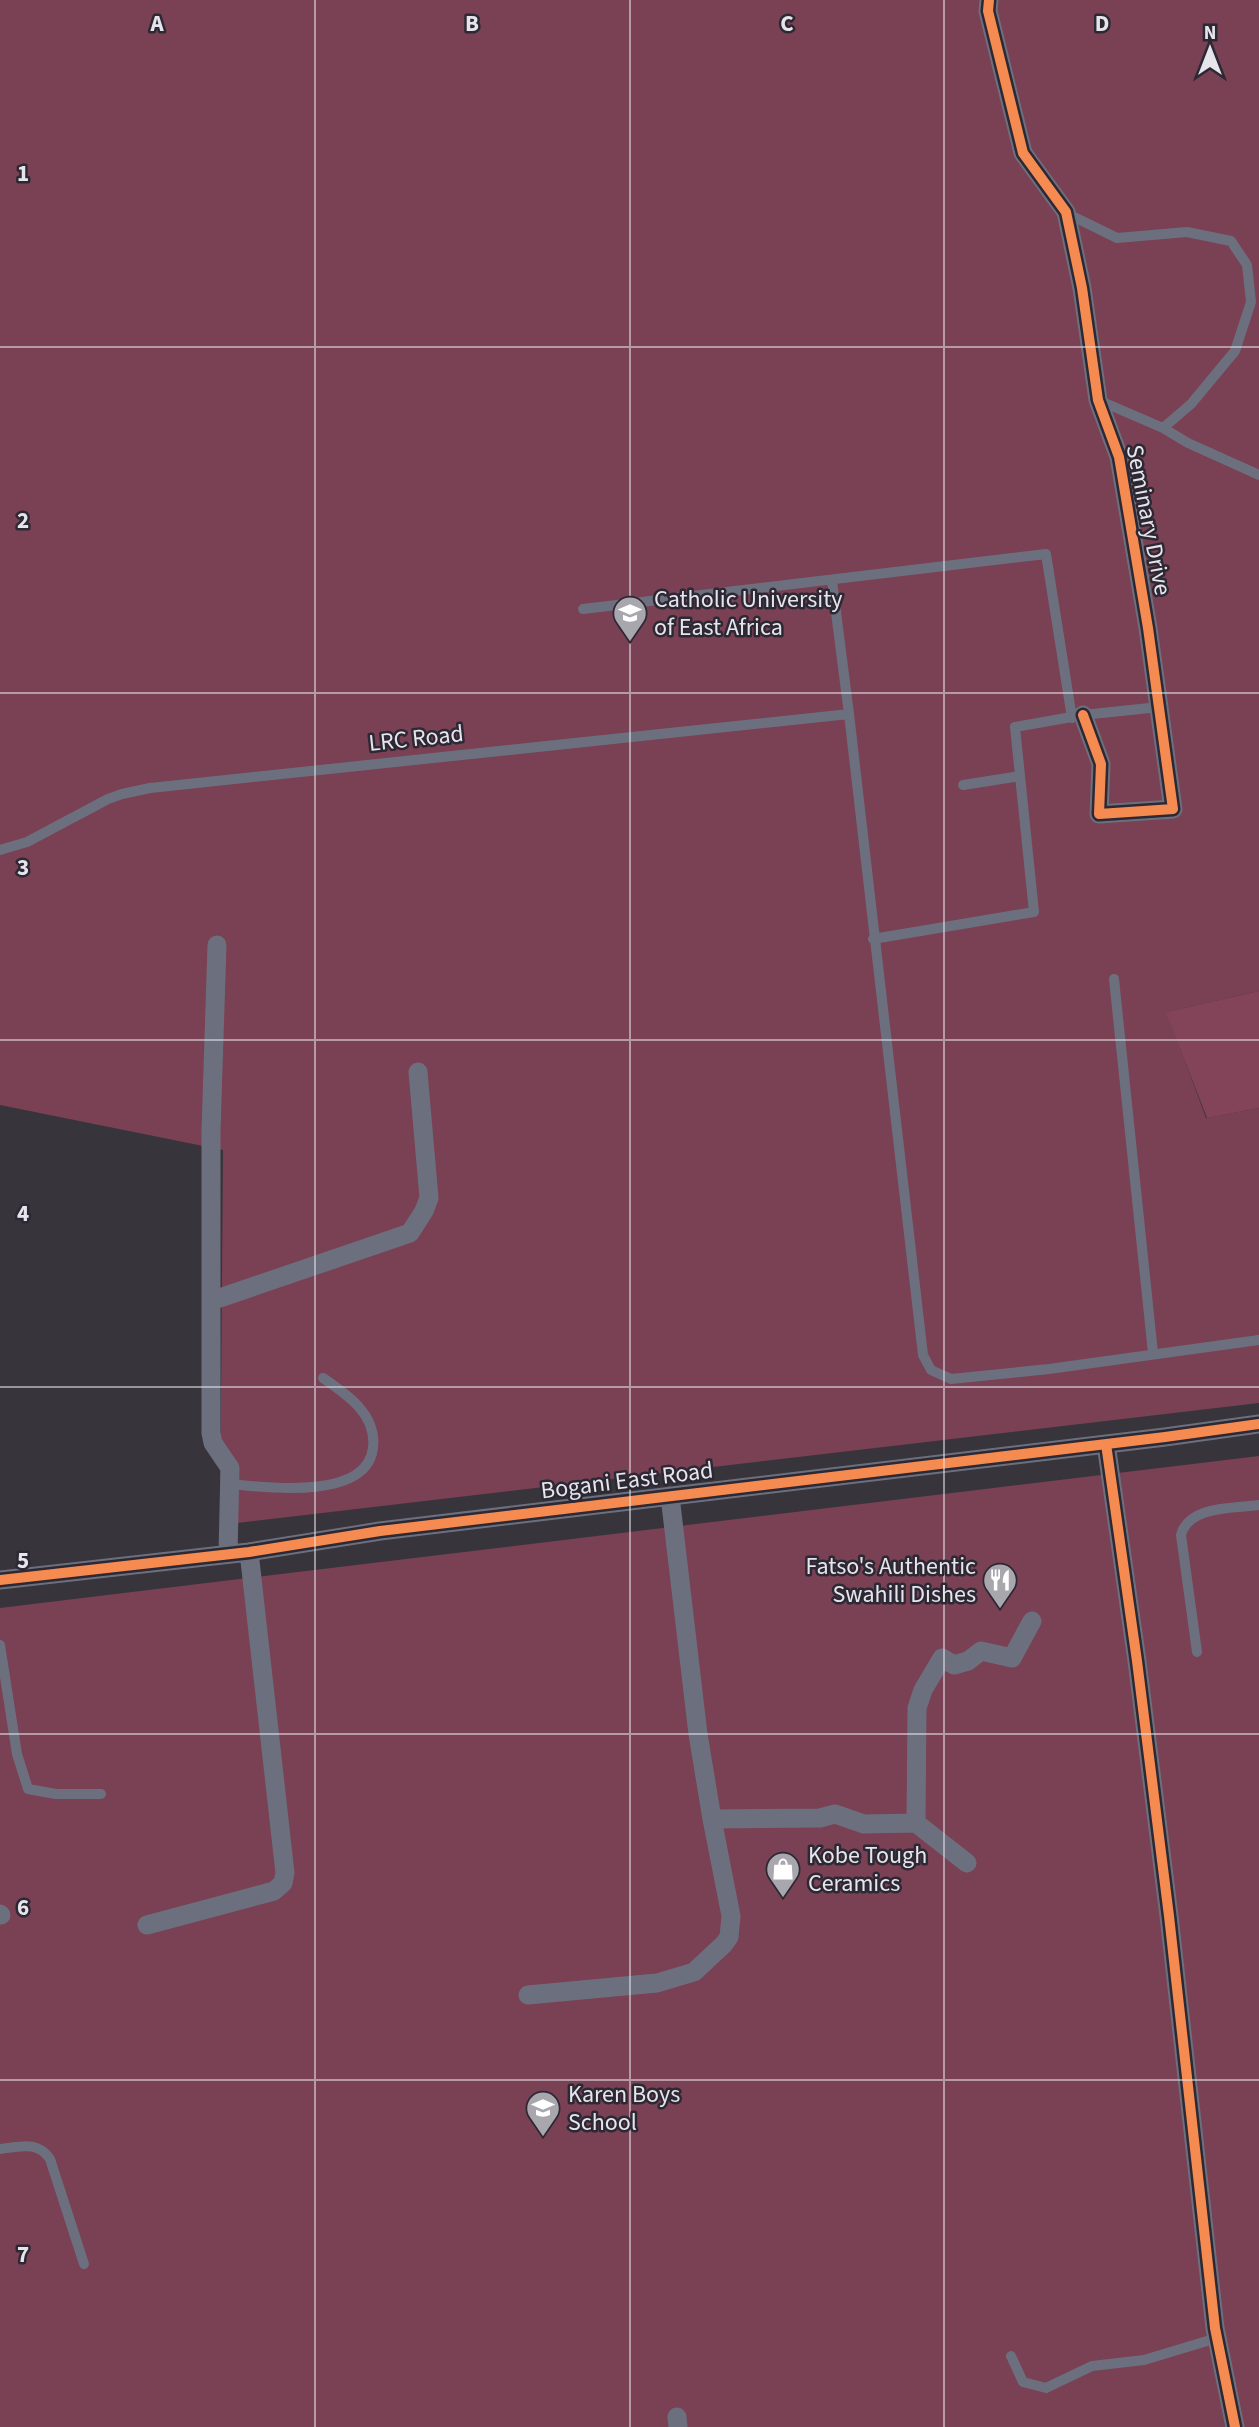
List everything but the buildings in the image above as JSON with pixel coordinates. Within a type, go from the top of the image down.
[{"type":"street","name":"Seminary Drive","points":[[989,0],[988,11],[1023,153],[1066,212],[1082,288],[1098,400],[1119,457],[1173,809],[1099,814],[1101,764],[1077,716]]},
{"type":"street","points":[[217,946],[211,1131],[211,1433],[213,1443],[229,1463],[231,1484],[228,1553]]},
{"type":"street","points":[[211,1301],[410,1233],[429,1198],[418,1072]]},
{"type":"street","name":"Bogani East Road","points":[[0,1580],[249,1552],[380,1531],[1259,1424]]},
{"type":"street","points":[[1105,1444],[1137,1661],[1169,1916],[1217,2338],[1235,2427]]},
{"type":"street","points":[[528,1995],[657,1983],[694,1972],[729,1937],[731,1916],[698,1734],[670,1496]]},
{"type":"street","points":[[147,1925],[274,1891],[283,1883],[285,1873],[249,1552]]},
{"type":"street","points":[[916,1823],[917,1708],[923,1690],[942,1658],[954,1665],[968,1661],[981,1651],[1012,1658],[1032,1620]]},
{"type":"street","points":[[712,1819],[820,1818],[835,1814],[864,1824],[916,1823],[967,1863]]},
{"type":"lane","points":[[1066,212],[1117,238],[1187,232],[1231,240],[1247,265],[1251,302],[1235,351],[1191,404],[1163,428]]},
{"type":"lane","points":[[1098,400],[1259,475]]},
{"type":"lane","points":[[583,609],[1046,554],[1077,716]]},
{"type":"lane","points":[[832,581],[923,1355],[931,1370],[951,1379],[1049,1369],[1259,1340]]},
{"type":"lane","points":[[873,939],[1034,912],[1015,727],[1077,716],[1159,707]]},
{"type":"lane","name":"LRC Road","points":[[0,850],[27,842],[108,799],[150,788],[849,714]]},
{"type":"lane","points":[[963,785],[1020,776]]},
{"type":"lane","points":[[1114,979],[1153,1353]]},
{"type":"lane","points":[[231,1484],[269,1488],[314,1487],[347,1480],[364,1470],[372,1457],[374,1437],[368,1417],[345,1393],[323,1378]]},
{"type":"lane","points":[[1197,1652],[1181,1535],[1184,1525],[1190,1518],[1201,1513],[1259,1505]]},
{"type":"lane","points":[[0,1645],[17,1754],[28,1788],[56,1794],[101,1794]]},
{"type":"lane","points":[[0,2149],[33,2145],[46,2152],[84,2264]]},
{"type":"lane","points":[[1010,2356],[1023,2382],[1046,2388],[1092,2365],[1144,2360],[1217,2338]]},
{"type":"shaded area","points":[[0,0],[1259,0],[1259,991],[1167,1012],[1206,1118],[1259,1108],[1259,1403],[220,1525],[223,1150],[0,1105]]},
{"type":"shaded area","points":[[1259,991],[1259,1108],[1207,1118],[1166,1012]]},
{"type":"shaded area","points":[[1259,1456],[1259,2427],[0,2427],[0,1608]]},
{"type":"cycle path","points":[[989,0],[988,11],[1023,153],[1066,212],[1082,288],[1098,400],[1119,457],[1148,628],[1173,809],[1099,814],[1101,764],[1083,715]]},
{"type":"cycle path","points":[[0,1580],[249,1552],[380,1531],[1259,1424]]},
{"type":"cycle path","points":[[1106,1444],[1169,1916],[1215,2328],[1235,2427]]},
{"type":"place","name":"Catholic University of East Africa","points":[[630,643]]},
{"type":"place","name":"Fatso's Authentic Swahili Dishes","points":[[1000,1610]]},
{"type":"place","name":"Kobe Tough Ceramics","points":[[783,1899]]},
{"type":"place","name":"Karen Boys School","points":[[543,2138]]}]
